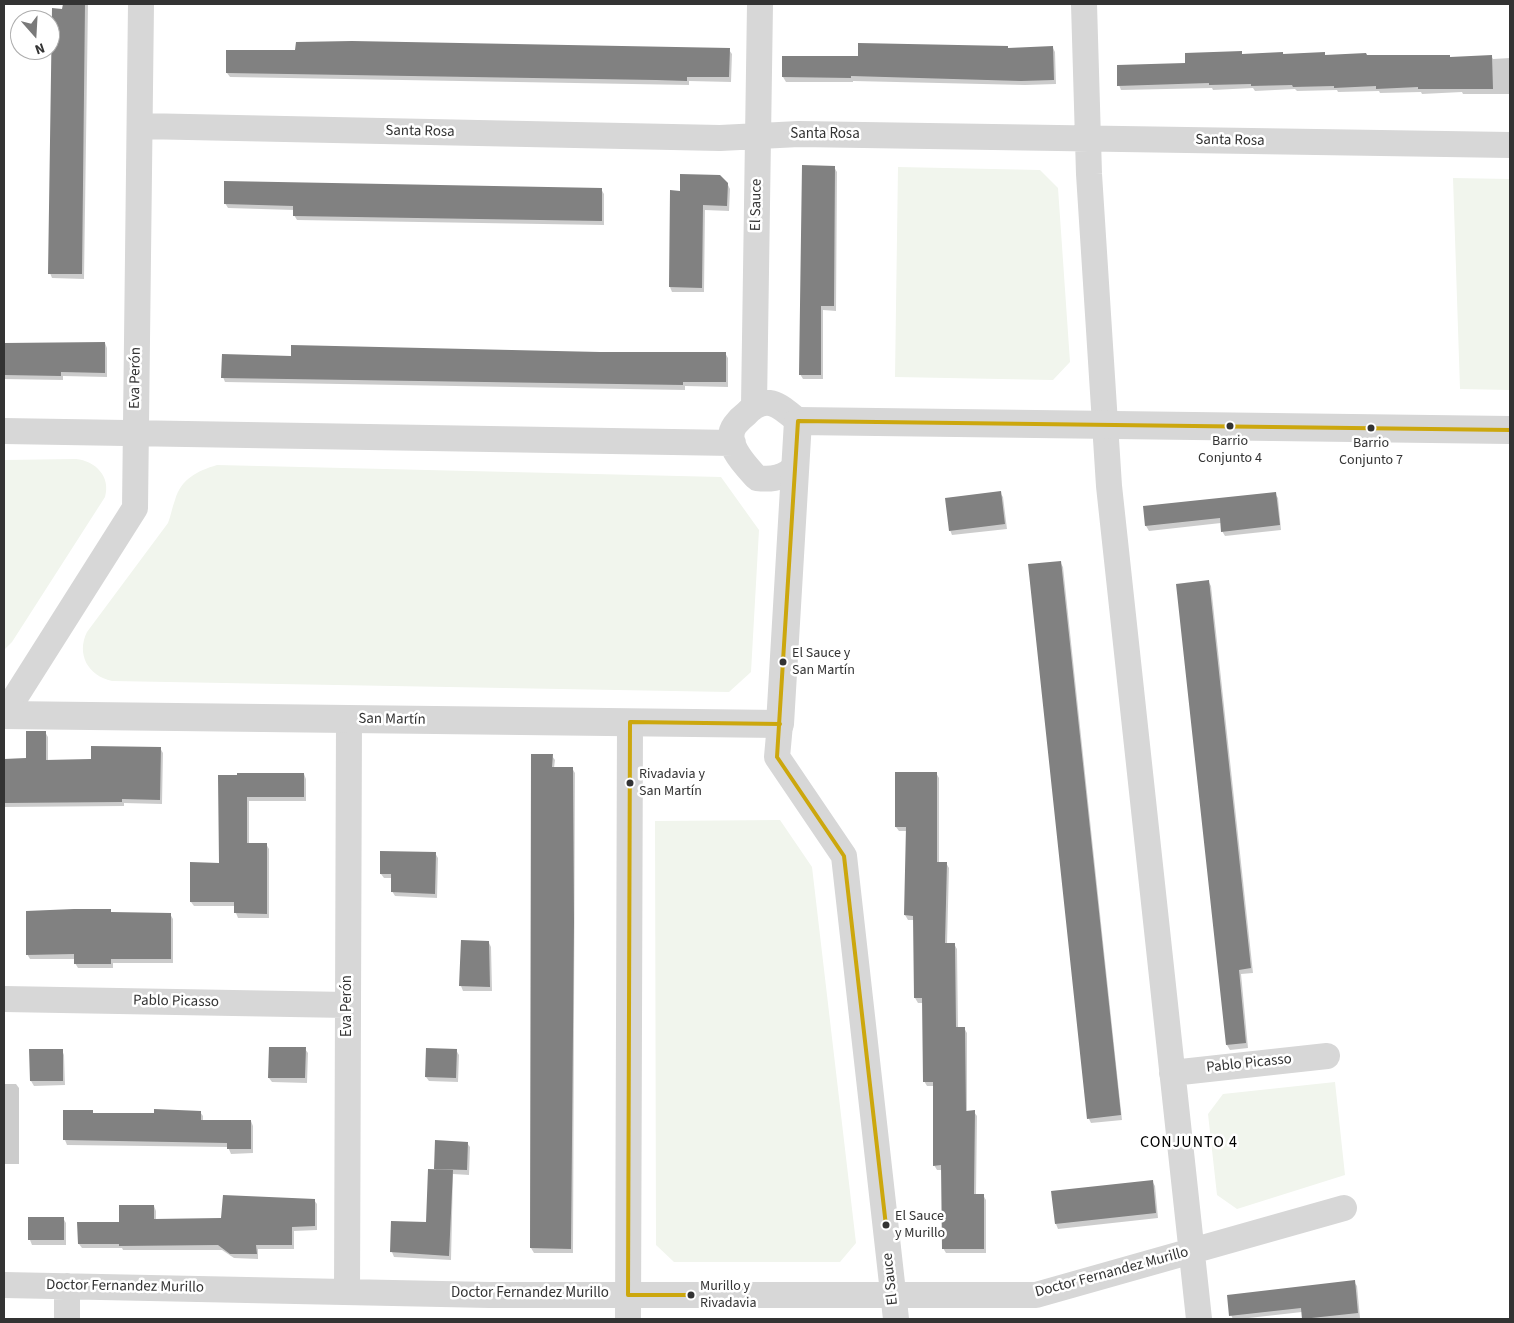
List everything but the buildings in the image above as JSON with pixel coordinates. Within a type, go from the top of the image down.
[{"type":"street","name":"Eva Perón","points":[[4,715],[135,508],[141,4]]},
{"type":"street","name":"El Sauce","points":[[754,405],[760,4]]},
{"type":"street","points":[[1084,4],[1088,138],[1110,495],[1198,1319]]},
{"type":"street","name":"Santa Rosa","points":[[140,126],[720,138],[799,134],[1510,145]]},
{"type":"street","points":[[795,467],[779,477],[772,479],[757,478],[735,452],[732,436],[735,425],[754,405],[762,403],[772,404],[787,412],[798,421],[1510,430]]},
{"type":"street","name":"El Sauce","points":[[798,421],[778,757],[844,856],[894,1307]]},
{"type":"street","points":[[4,431],[733,443]]},
{"type":"street","name":"San Martín","points":[[4,715],[780,724]]},
{"type":"street","name":"Eva Perón","points":[[347,1292],[349,719]]},
{"type":"street","points":[[628,1307],[630,722]]},
{"type":"street","name":"Pablo Picasso","points":[[4,999],[348,1005]]},
{"type":"street","name":"Pablo Picasso","points":[[1172,1073],[1327,1056]]},
{"type":"street","name":"Doctor Fernandez Murillo","points":[[4,1285],[490,1295],[628,1307],[894,1307],[1036,1296],[1344,1208]]},
{"type":"street","points":[[67,1319],[68,1286]]},
{"type":"shaded area","points":[[898,167],[1040,170],[1058,188],[1070,362],[1053,380],[895,377]]},
{"type":"shaded area","points":[[1453,178],[1510,179],[1510,390],[1460,389]]},
{"type":"shaded area","points":[[76,459],[95,466],[100,471],[106,482],[105,497],[12,642],[4,650],[4,460]]},
{"type":"shaded area","points":[[217,465],[721,477],[759,530],[751,672],[729,692],[112,681],[96,674],[86,663],[84,656],[84,640],[87,632],[168,523],[181,487],[197,473]]},
{"type":"shaded area","points":[[780,820],[812,867],[856,1243],[840,1262],[674,1262],[656,1245],[655,821]]},
{"type":"shaded area","points":[[1335,1082],[1345,1175],[1237,1209],[1217,1195],[1208,1114],[1223,1094]]},
{"type":"transit line","points":[[886,1226],[844,856],[777,757],[798,421],[1510,430]]},
{"type":"transit line","points":[[691,1295],[628,1295],[630,722],[780,724]]},
{"type":"place","name":"Barrio Conjunto 4","points":[[1230,426]]},
{"type":"place","name":"Barrio Conjunto 7","points":[[1371,428]]},
{"type":"place","name":"El Sauce y San Martín","points":[[783,662]]},
{"type":"place","name":"Rivadavia y San Martín","points":[[630,783]]},
{"type":"place","name":"El Sauce y Murillo","points":[[886,1225]]},
{"type":"place","name":"Murillo y Rivadavia","points":[[691,1295]]},
{"type":"district","name":"CONJUNTO 4","points":[[1189,1143]]}]
